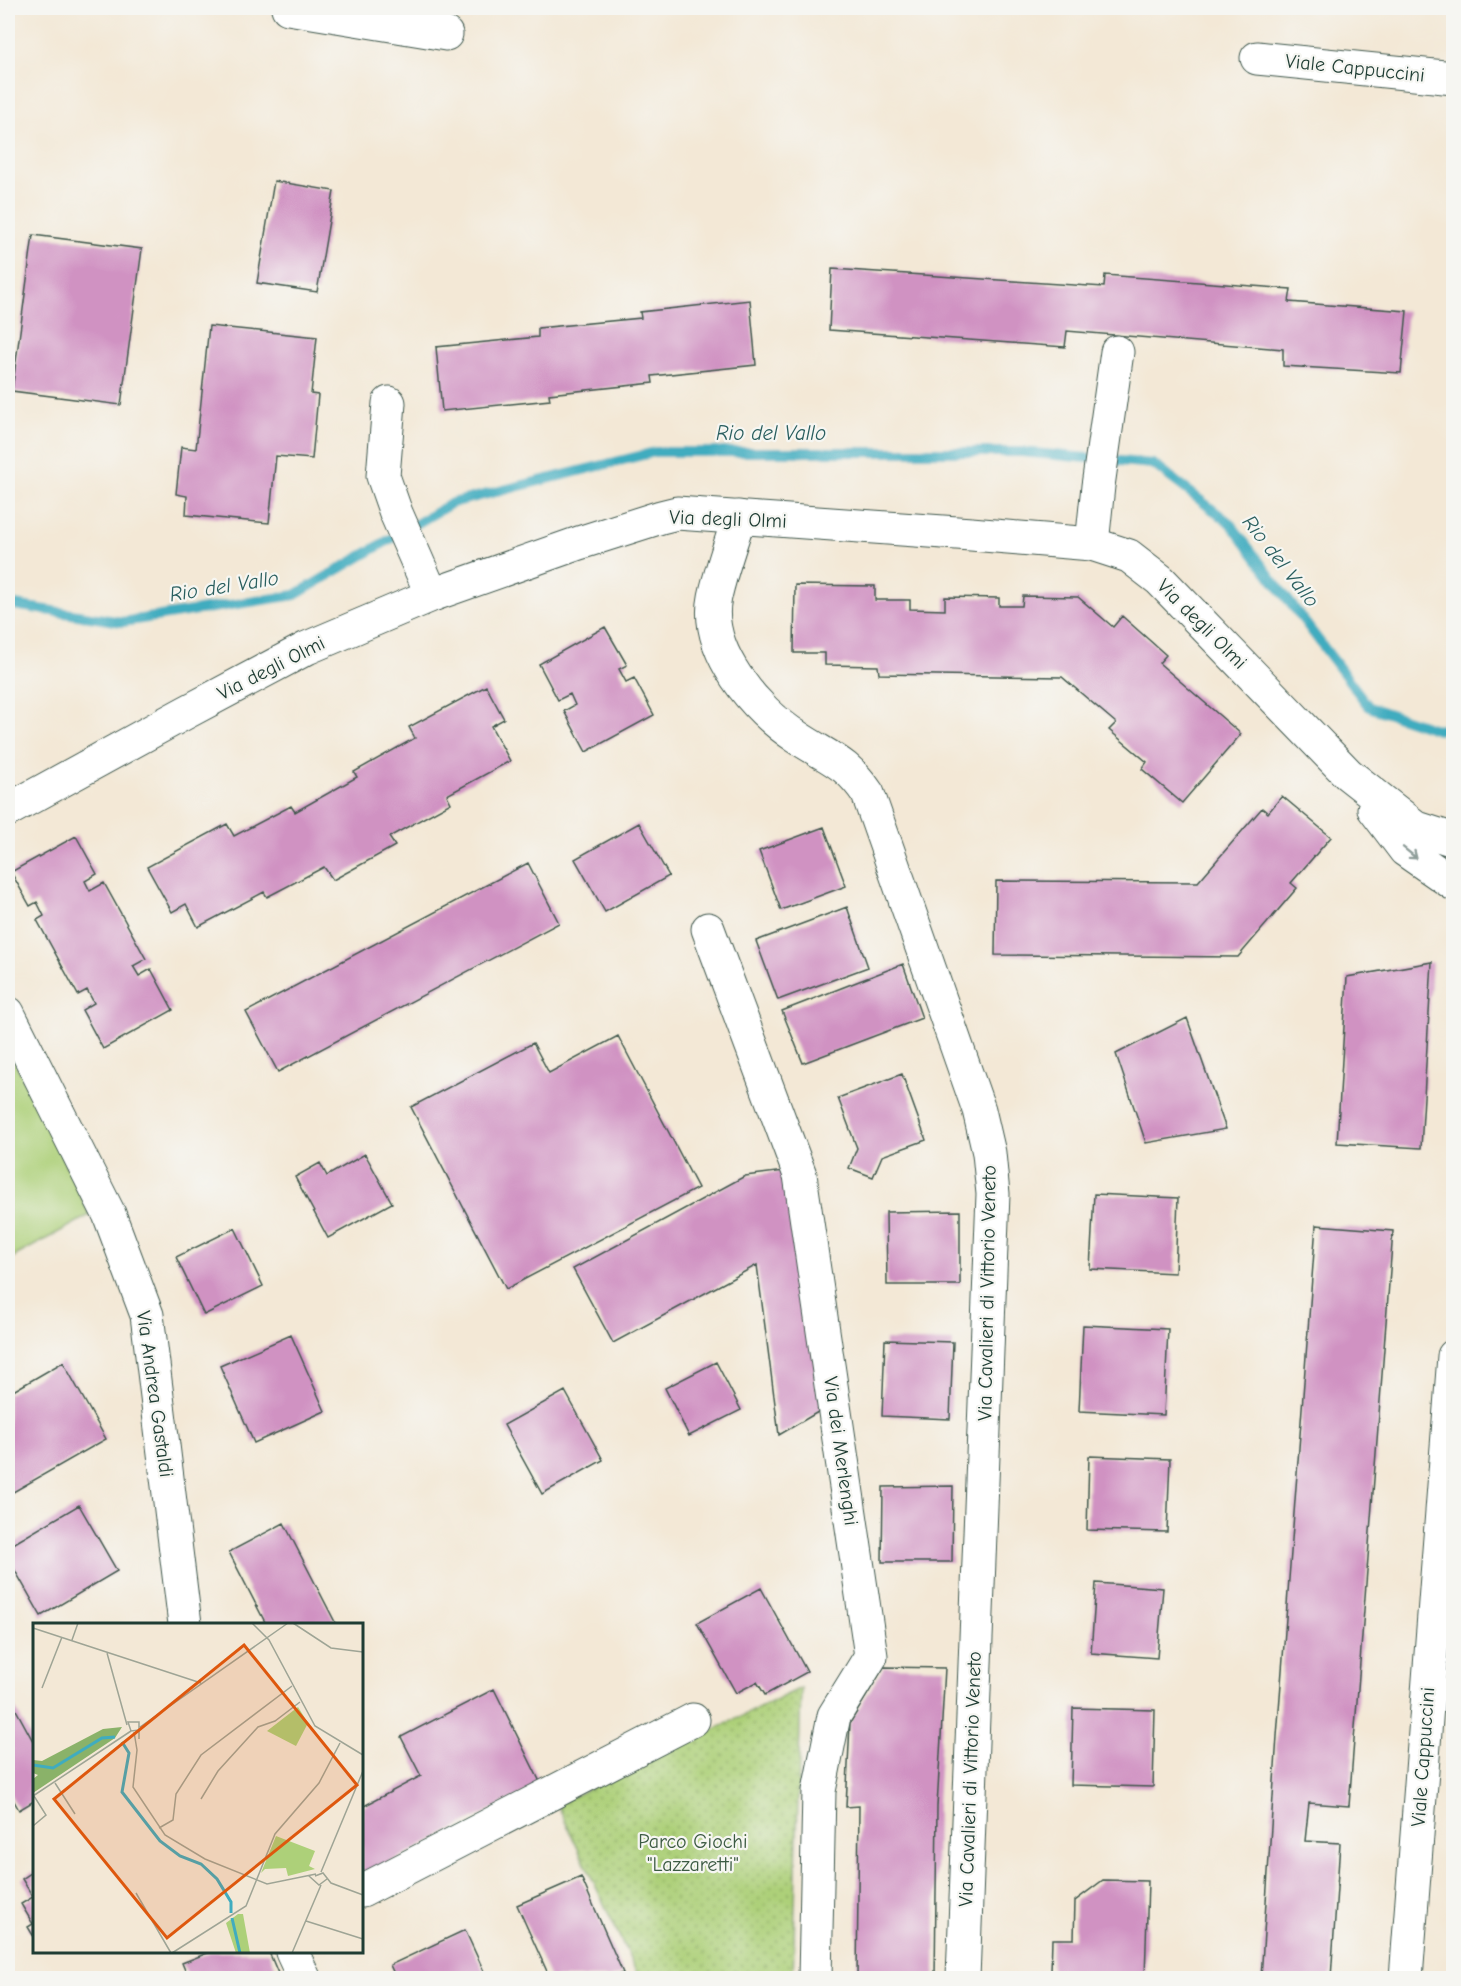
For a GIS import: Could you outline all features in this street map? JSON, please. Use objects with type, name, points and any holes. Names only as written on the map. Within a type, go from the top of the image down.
[{"type":"street","points":[[288,8],[446,34]]},
{"type":"street","name":"Viale Cappuccini","points":[[1257,57],[1454,78]]},
{"type":"street","points":[[1092,544],[1117,351]]},
{"type":"street","points":[[389,403],[383,476],[396,513],[432,595]]},
{"type":"street","name":"Via degli Olmi","points":[[8,810],[307,648],[432,595],[678,513],[1092,544],[1130,556],[1160,580],[1348,774],[1405,850],[1454,884]]},
{"type":"street","name":"Via Cavalieri di Vittorio Veneto","points":[[740,518],[715,598],[714,621],[720,646],[731,669],[753,699],[787,730],[843,764],[868,794],[979,1110],[989,1153],[993,1194],[963,1978]]},
{"type":"street","name":"Via degli Olmi","points":[[1348,774],[1417,828],[1454,840]]},
{"type":"street","name":"Via dei Merlenghi","points":[[708,929],[800,1175],[871,1656],[834,1716],[819,1791],[815,1978]]},
{"type":"street","name":"Via Andrea Gastaldi","points":[[8,1013],[109,1214],[147,1314],[185,1623]]},
{"type":"street","name":"Viale Cappuccini","points":[[1406,1978],[1447,1517],[1454,1356]]},
{"type":"street","points":[[363,1890],[693,1720]]},
{"type":"street","points":[[292,1953],[304,1978]]},
{"type":"green space","points":[[8,1050],[90,1215],[8,1260]]},
{"type":"green space","name":"Parco Giochi \"Lazzaretti\"","points":[[801,1688],[793,1978],[639,1978],[557,1804]]},
{"type":"building","points":[[274,181],[334,191],[317,292],[257,283]]},
{"type":"building","points":[[33,235],[142,249],[121,405],[12,391]]},
{"type":"building","points":[[832,269],[1104,287],[1105,275],[1291,289],[1289,302],[1407,311],[1401,373],[1283,366],[1283,349],[1067,331],[1065,347],[829,330]]},
{"type":"building","points":[[750,300],[756,365],[652,376],[653,383],[549,394],[550,400],[442,411],[436,347],[538,337],[538,328],[641,318],[640,312]]},
{"type":"building","points":[[209,326],[317,337],[311,394],[318,395],[312,459],[276,456],[269,523],[186,515],[187,496],[176,494],[181,447],[196,449]]},
{"type":"building","points":[[795,585],[875,586],[875,600],[910,600],[910,609],[945,610],[945,597],[999,598],[999,606],[1022,606],[1023,596],[1078,597],[1113,627],[1122,616],[1166,655],[1159,663],[1241,734],[1182,803],[1142,769],[1147,762],[1109,730],[1116,723],[1062,677],[879,674],[878,666],[825,665],[825,653],[794,653]]},
{"type":"building","points":[[605,627],[627,665],[619,669],[626,682],[634,678],[654,715],[586,752],[564,711],[575,705],[570,694],[558,700],[539,664]]},
{"type":"building","points":[[486,686],[504,719],[491,726],[510,761],[447,795],[451,803],[389,837],[395,846],[333,880],[324,867],[267,897],[264,892],[198,927],[186,904],[172,912],[147,867],[227,824],[234,836],[291,806],[295,812],[357,777],[354,772],[415,738],[409,727]]},
{"type":"building","points":[[1282,796],[1331,837],[1291,883],[1297,888],[1238,957],[995,955],[996,881],[1198,882],[1262,808],[1268,813]]},
{"type":"building","points":[[639,823],[669,876],[605,912],[575,859]]},
{"type":"building","points":[[824,827],[846,886],[781,910],[759,851]]},
{"type":"building","points":[[76,836],[97,874],[85,881],[90,891],[104,883],[146,959],[133,966],[139,976],[151,969],[173,1010],[103,1049],[82,1010],[94,1003],[87,990],[78,995],[37,920],[44,916],[37,902],[30,906],[11,872]]},
{"type":"building","points":[[528,863],[559,923],[278,1072],[246,1012]]},
{"type":"building","points":[[847,907],[868,967],[778,1000],[756,941]]},
{"type":"building","points":[[1432,962],[1421,1148],[1337,1143],[1347,977]]},
{"type":"building","points":[[903,964],[922,1018],[803,1063],[782,1011]]},
{"type":"building","points":[[1187,1018],[1226,1129],[1146,1143],[1116,1054]]},
{"type":"building","points":[[618,1036],[698,1188],[506,1289],[411,1107],[533,1043],[549,1073]]},
{"type":"building","points":[[902,1074],[926,1140],[882,1156],[873,1177],[849,1168],[857,1148],[838,1098]]},
{"type":"building","points":[[365,1154],[392,1203],[328,1238],[295,1177],[320,1163],[327,1176]]},
{"type":"building","points":[[792,1170],[823,1409],[779,1435],[757,1265],[613,1343],[573,1269],[745,1176]]},
{"type":"building","points":[[1094,1194],[1178,1198],[1175,1273],[1090,1269]]},
{"type":"building","points":[[960,1211],[960,1285],[887,1285],[886,1212]]},
{"type":"building","points":[[1316,1225],[1393,1231],[1349,1806],[1309,1803],[1305,1841],[1340,1843],[1331,1978],[1261,1978],[1277,1736]]},
{"type":"building","points":[[235,1228],[263,1286],[204,1315],[176,1257]]},
{"type":"building","points":[[1083,1325],[1168,1329],[1164,1415],[1079,1411]]},
{"type":"building","points":[[291,1335],[325,1411],[254,1443],[220,1366]]},
{"type":"building","points":[[885,1340],[953,1342],[950,1419],[882,1416]]},
{"type":"building","points":[[63,1362],[106,1439],[8,1495],[8,1394]]},
{"type":"building","points":[[716,1362],[741,1410],[689,1436],[665,1388]]},
{"type":"building","points":[[565,1391],[603,1460],[542,1494],[504,1425]]},
{"type":"building","points":[[1089,1456],[1170,1459],[1167,1532],[1087,1530]]},
{"type":"building","points":[[953,1486],[952,1562],[882,1562],[883,1487]]},
{"type":"building","points":[[79,1505],[117,1571],[41,1616],[8,1558],[8,1547]]},
{"type":"building","points":[[284,1523],[335,1623],[265,1623],[229,1552]]},
{"type":"building","points":[[1096,1583],[1163,1588],[1157,1658],[1091,1653]]},
{"type":"building","points":[[761,1588],[807,1672],[765,1695],[757,1682],[736,1693],[697,1623]]},
{"type":"building","points":[[884,1667],[945,1668],[937,1806],[935,1978],[857,1978],[859,1806],[846,1807],[850,1723]]},
{"type":"building","points":[[494,1689],[541,1784],[363,1876],[363,1806],[421,1776],[401,1737]]},
{"type":"building","points":[[8,1695],[33,1741],[33,1802],[19,1810],[10,1794],[8,1795]]},
{"type":"building","points":[[1073,1708],[1155,1710],[1153,1787],[1071,1785]]},
{"type":"building","points":[[33,1872],[33,1897],[22,1879]]},
{"type":"building","points":[[581,1877],[623,1973],[610,1978],[550,1978],[517,1905]]},
{"type":"building","points":[[1103,1880],[1148,1881],[1145,1978],[1036,1978],[1037,1972],[1051,1972],[1052,1939],[1074,1939],[1075,1901]]},
{"type":"building","points":[[33,1897],[33,1924],[21,1904]]},
{"type":"building","points":[[33,1924],[33,1935],[28,1927]]},
{"type":"building","points":[[465,1930],[487,1978],[396,1978],[390,1965]]},
{"type":"building","points":[[207,1953],[269,1953],[280,1978],[178,1978],[187,1975],[182,1963]]},
{"type":"waterway","name":"Rio del Vallo","points":[[8,604],[122,622],[295,595],[452,503],[655,452],[1022,452],[1153,464],[1230,523],[1369,707],[1438,730],[1454,726]]}]
